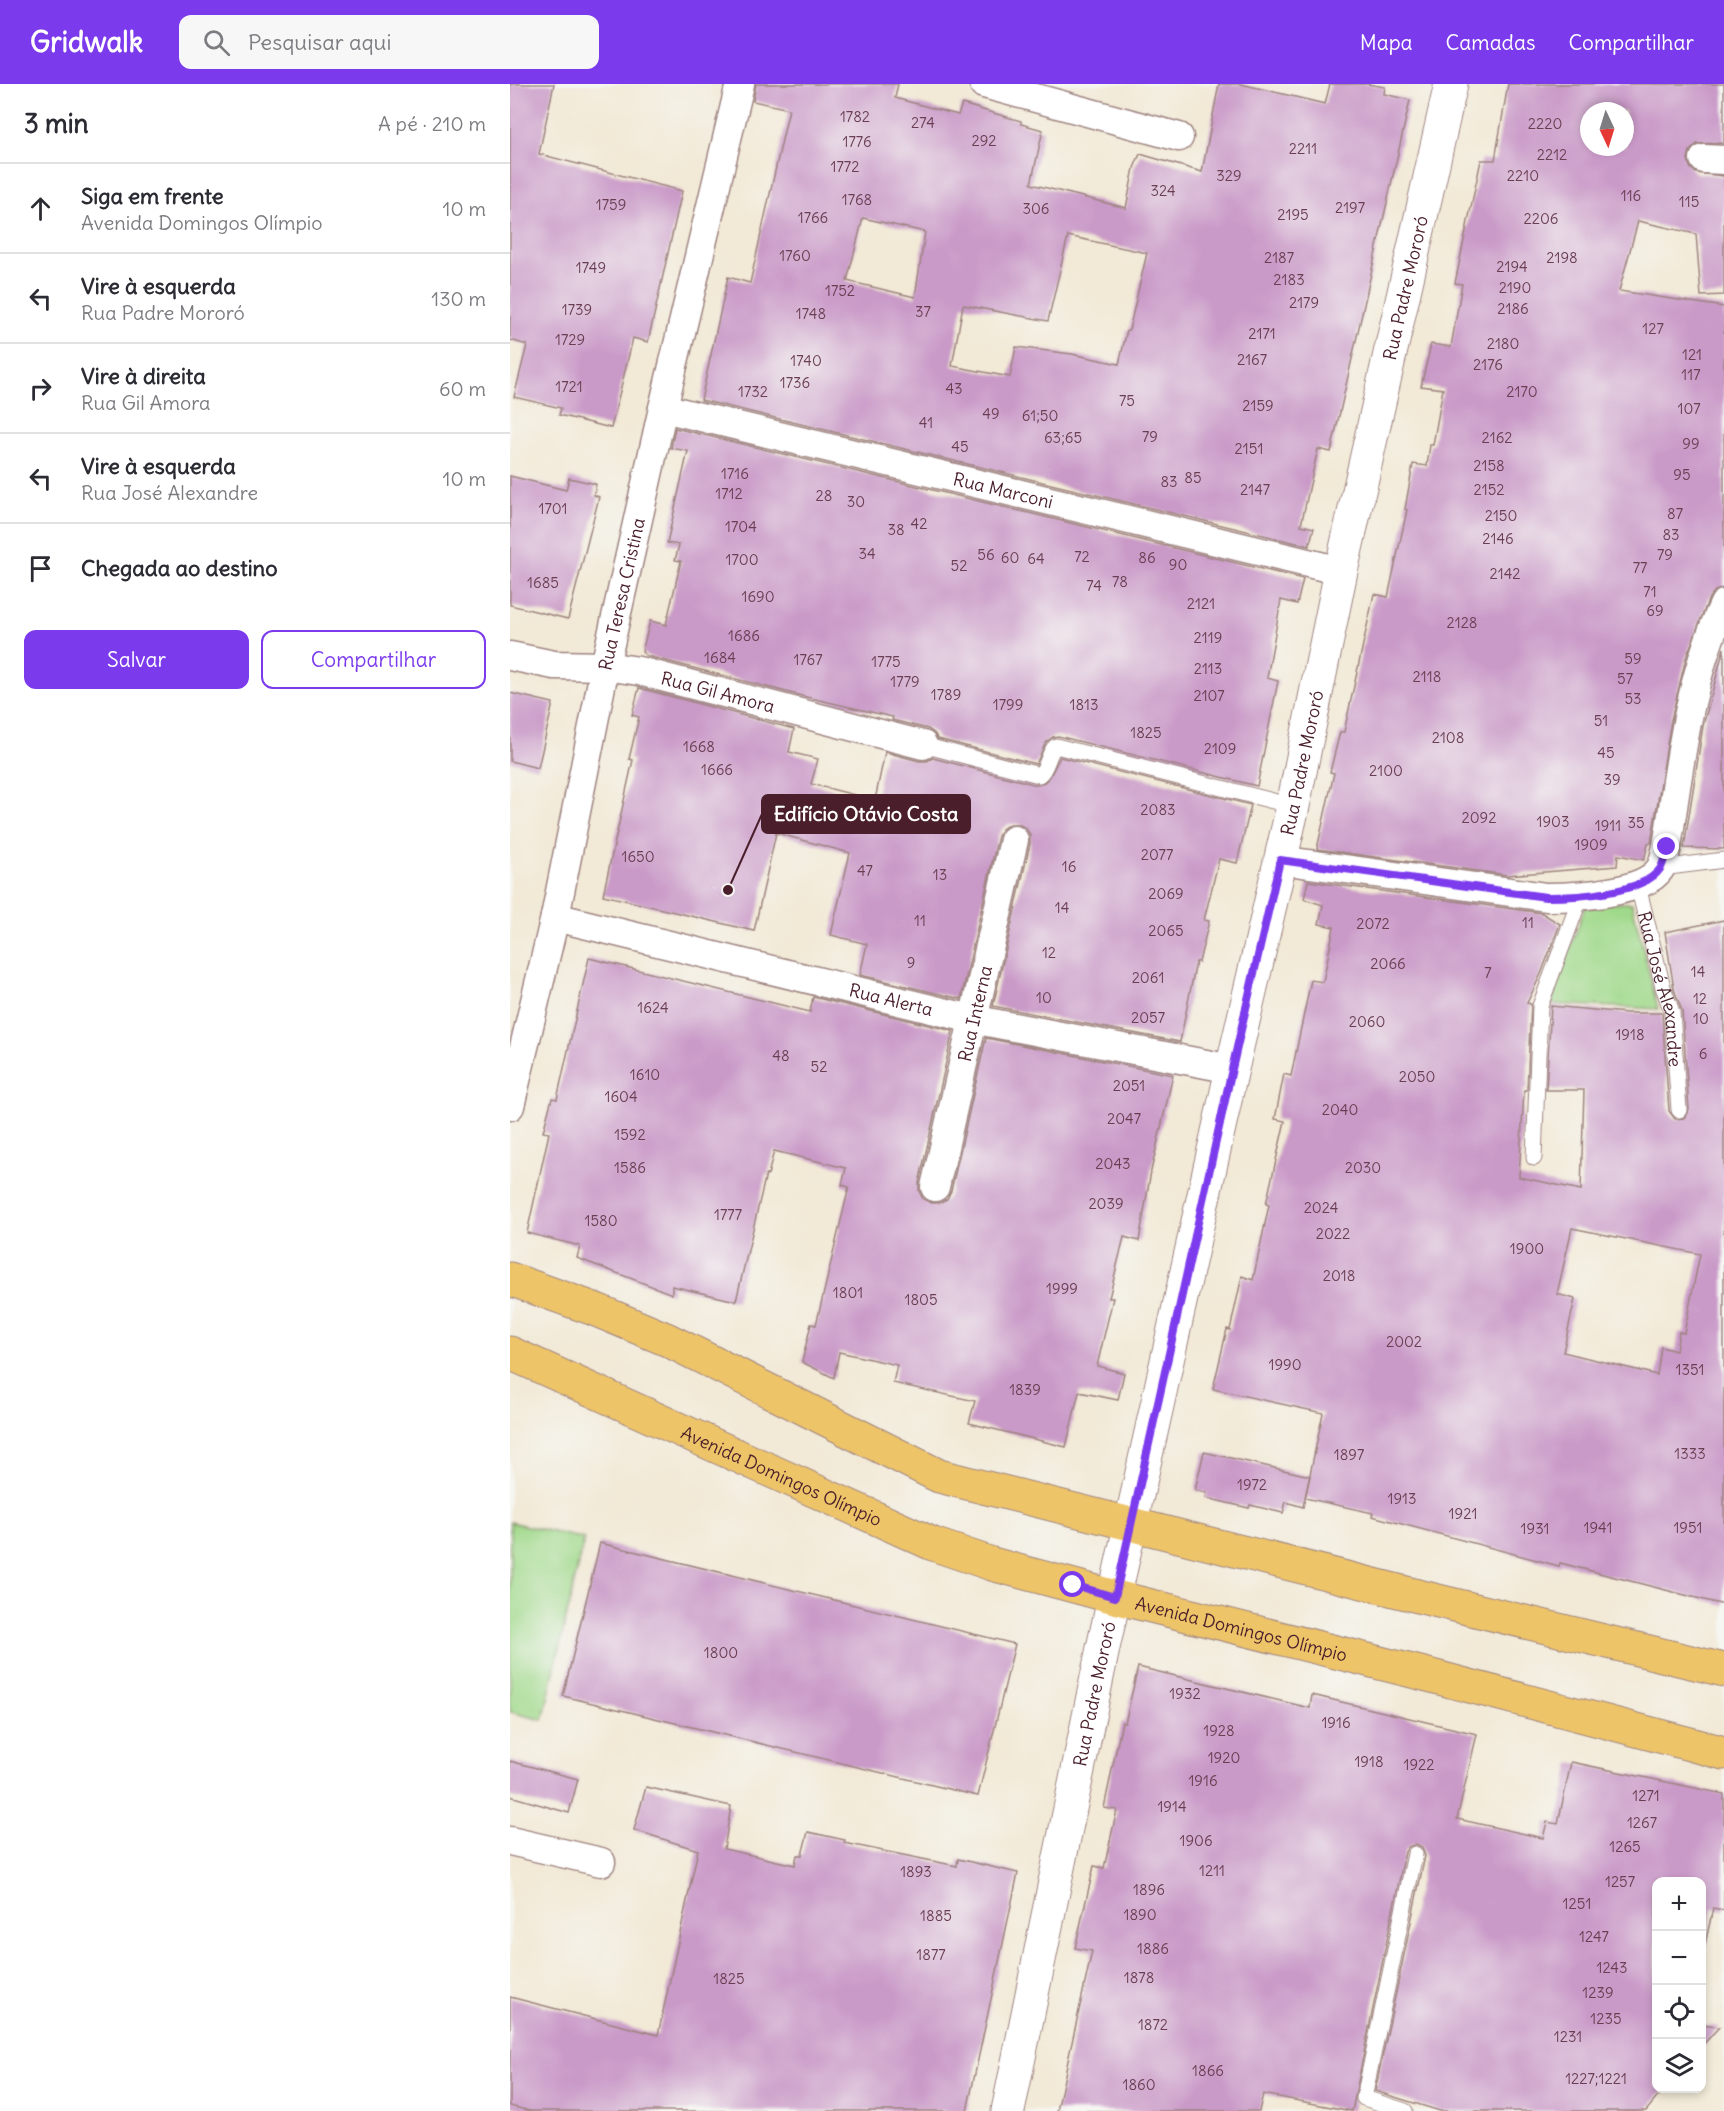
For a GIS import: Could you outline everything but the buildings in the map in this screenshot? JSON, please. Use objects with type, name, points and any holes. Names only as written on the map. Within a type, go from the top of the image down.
[{"type":"main road","points":[[510,1278],[594,1309],[668,1340],[939,1476],[1724,1670]]},
{"type":"main road","name":"Avenida Domingos Olímpio","points":[[510,1353],[933,1544],[992,1564],[1434,1676],[1724,1753]]},
{"type":"street","name":"Rua Teresa Cristina","points":[[510,1106],[555,917],[605,666],[663,408],[741,84]]},
{"type":"street","points":[[984,84],[1179,137]]},
{"type":"street","name":"Rua Padre Mororó","points":[[1008,2111],[1115,1597],[1293,806],[1341,571],[1451,84]]},
{"type":"street","name":"Rua Marconi","points":[[663,408],[1341,571]]},
{"type":"street","points":[[1661,868],[1667,847],[1690,703],[1713,630],[1724,604]]},
{"type":"street","name":"Rua Gil Amora","points":[[510,656],[554,666],[605,666],[639,671],[923,745]]},
{"type":"street","name":"Rua Interna","points":[[935,1187],[1014,840]]},
{"type":"street","points":[[1280,860],[1546,897],[1581,896],[1638,886]]},
{"type":"street","name":"Rua José Alexandre","points":[[1638,886],[1661,868]]},
{"type":"street","name":"Rua Alerta","points":[[555,917],[972,1019],[1232,1069]]},
{"type":"street","points":[[510,1840],[601,1862]]},
{"type":"lane","points":[[923,745],[1039,775],[1044,771],[1052,749],[1056,746],[1293,806]]},
{"type":"lane","points":[[1661,868],[1724,860]]},
{"type":"lane","name":"Rua José Alexandre","points":[[1638,886],[1672,1012],[1679,1110]]},
{"type":"lane","points":[[1534,1158],[1540,1006],[1581,896]]},
{"type":"lane","points":[[1405,2111],[1364,2098],[1415,1854]]},
{"type":"green space","points":[[1586,903],[1632,903],[1658,1009],[1551,1004]]},
{"type":"green space","points":[[510,1522],[584,1539],[543,1720],[510,1712]]},
{"type":"place","name":"Edifício Otávio Costa","points":[[728,890]]},
{"type":"route","points":[[1073,1585],[1115,1597],[1280,860],[1546,897],[1581,896],[1638,886],[1661,868],[1667,847]]}]
